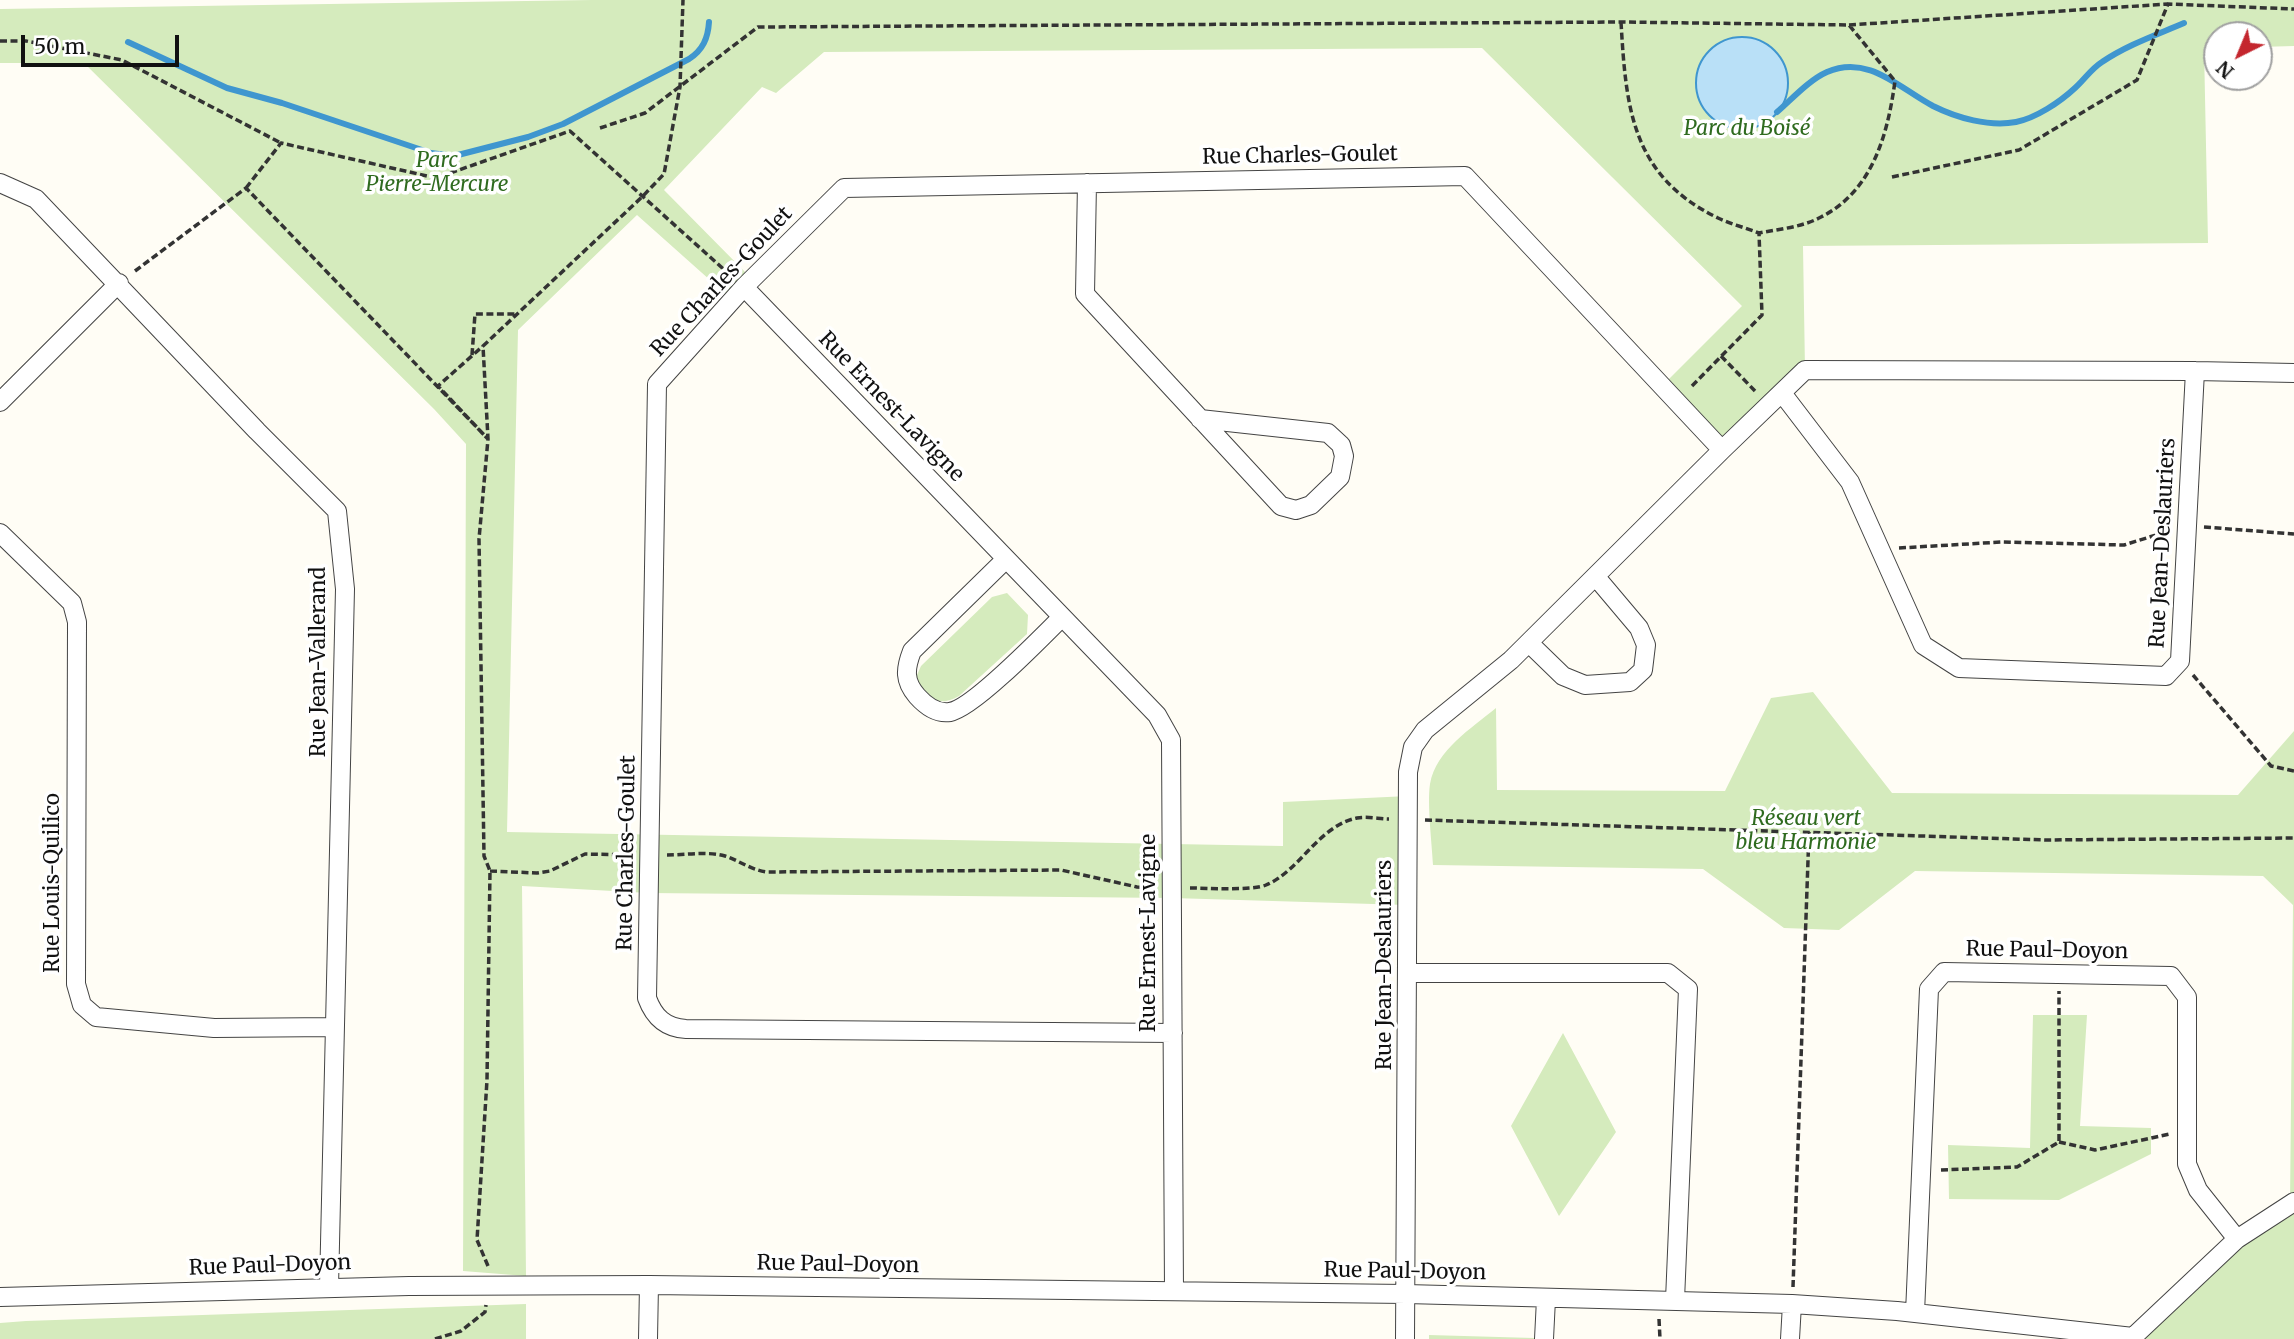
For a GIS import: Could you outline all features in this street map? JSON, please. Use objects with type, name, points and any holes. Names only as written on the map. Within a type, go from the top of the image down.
[{"type":"street","name":"Rue Charles-Goulet","points":[[1173,1033],[686,1029],[663,1023],[652,1012],[647,998],[657,384],[744,287],[844,188],[1465,176],[1721,450]]},
{"type":"street","name":"Rue Jean-Vallerand","points":[[0,183],[36,199],[337,511],[345,589],[330,1287]]},
{"type":"street","points":[[1087,183],[1085,295],[1200,419],[1281,506],[1296,510],[1311,505],[1340,477],[1344,456],[1341,444],[1328,433],[1200,419]]},
{"type":"street","points":[[0,402],[119,283]]},
{"type":"street","name":"Rue Ernest-Lavigne","points":[[744,287],[1157,715],[1171,740],[1174,1291]]},
{"type":"street","name":"Rue Jean-Deslauriers","points":[[1405,1339],[1408,772],[1413,747],[1425,730],[1529,643],[1721,450],[1805,370],[2294,373]]},
{"type":"street","name":"Rue Jean-Deslauriers","points":[[1775,399],[1850,482],[1923,645],[1959,668],[2166,676],[2180,660],[2195,371]]},
{"type":"street","name":"Rue Louis-Quilico","points":[[0,533],[72,603],[77,622],[74,927],[76,984],[82,1005],[96,1017],[214,1028],[335,1027]]},
{"type":"street","points":[[1006,559],[912,651],[907,663],[906,680],[917,696],[934,710],[949,712],[971,703],[1062,617]]},
{"type":"street","points":[[1529,643],[1563,676],[1585,685],[1630,682],[1643,670],[1646,645],[1639,628],[1596,577]]},
{"type":"street","name":"Rue Paul-Doyon","points":[[1915,1313],[1928,989],[1944,972],[2171,976],[2187,997],[2187,1164],[2198,1190],[2237,1239]]},
{"type":"street","points":[[1407,973],[1668,974],[1688,989],[1675,1300]]},
{"type":"street","name":"Rue Paul-Doyon","points":[[0,1297],[330,1287],[649,1285],[1406,1294],[1792,1304],[1915,1313],[2134,1338],[2237,1239],[2294,1202]]},
{"type":"street","points":[[648,1339],[649,1285]]},
{"type":"street","points":[[1544,1339],[1546,1299]]},
{"type":"street","points":[[1790,1339],[1792,1304]]},
{"type":"path","points":[[488,439],[438,386],[518,314],[664,174],[680,87],[683,0]]},
{"type":"path","points":[[600,128],[645,113],[758,27],[1621,22],[1849,25],[2168,4],[2294,9]]},
{"type":"path","points":[[1892,177],[2019,150],[2137,80],[2168,4]]},
{"type":"path","points":[[1621,22],[1629,107],[1637,138],[1656,171],[1686,198],[1718,218],[1759,233],[1794,227],[1821,218],[1854,193],[1873,166],[1891,110],[1895,81],[1849,25]]},
{"type":"path","points":[[0,41],[26,41],[122,60],[281,143],[436,178],[570,131],[744,287]]},
{"type":"path","points":[[119,283],[246,188],[281,143]]},
{"type":"path","points":[[246,188],[488,439]]},
{"type":"path","points":[[1676,401],[1762,315],[1759,233]]},
{"type":"path","points":[[472,355],[474,314],[518,314]]},
{"type":"path","points":[[435,1339],[461,1331],[485,1312],[490,1270],[477,1240],[487,1080],[490,871],[484,856],[479,539],[488,439],[483,346]]},
{"type":"path","points":[[1721,356],[1775,399]]},
{"type":"path","points":[[1879,549],[2002,542],[2124,545],[2187,526],[2294,534]]},
{"type":"path","points":[[2180,660],[2271,766],[2294,771]]},
{"type":"path","points":[[1792,1304],[1809,832]]},
{"type":"path","points":[[2059,974],[2059,1142]]},
{"type":"path","points":[[1921,1170],[2017,1167],[2059,1142],[2095,1150],[2187,1130]]},
{"type":"green space","points":[[592,0],[2294,0],[2294,46],[2273,47],[2273,21],[2203,21],[2208,243],[1803,246],[1805,370],[1722,450],[1662,386],[1742,306],[1482,48],[824,52],[776,93],[762,87],[664,190],[749,276],[729,297],[637,215],[518,330],[507,832],[1283,846],[1283,802],[1408,796],[1407,905],[1172,898],[649,893],[522,886],[526,1276],[463,1271],[466,444],[434,409],[84,63],[0,63],[0,9]]},
{"type":"green space","points":[[1007,593],[1028,615],[1027,634],[959,696],[952,700],[936,700],[917,683],[921,666],[992,597]]},
{"type":"green space","name":"Réseau vert bleu Harmonie","points":[[1813,692],[1892,793],[2238,795],[2294,731],[2294,1339],[2135,1339],[2290,1203],[2293,905],[2263,876],[1915,871],[1839,930],[1784,928],[1703,869],[1433,865],[1429,802],[1434,772],[1447,750],[1496,708],[1497,790],[1725,791],[1771,698]]},
{"type":"green space","points":[[2033,1015],[2087,1015],[2080,1126],[2151,1128],[2151,1154],[2059,1200],[1949,1199],[1948,1145],[2030,1148]]},
{"type":"green space","points":[[1563,1033],[1616,1132],[1559,1216],[1511,1126]]},
{"type":"green space","points":[[526,1304],[526,1339],[0,1339],[0,1323],[26,1321]]},
{"type":"green space","points":[[1429,1335],[1534,1338],[1534,1339],[1429,1339]]},
{"type":"water","points":[[1742,37],[1759,41],[1774,51],[1784,66],[1788,83],[1784,100],[1774,115],[1759,125],[1742,129],[1725,125],[1710,115],[1700,100],[1696,83],[1700,66],[1710,51],[1725,41]]},
{"type":"waterway","points":[[128,42],[227,88],[282,103],[431,153],[454,156],[528,137],[563,124],[689,59],[704,43],[709,22]]},
{"type":"waterway","points":[[1777,112],[1820,75],[1856,67],[1883,76],[1933,106],[1952,114],[1984,122],[2016,122],[2032,117],[2055,104],[2112,56],[2184,23]]},
{"type":"park label","name":"Parc du Boisé","points":[[1747,129]]},
{"type":"park label","name":"Parc Pierre-Mercure","points":[[437,173]]}]
